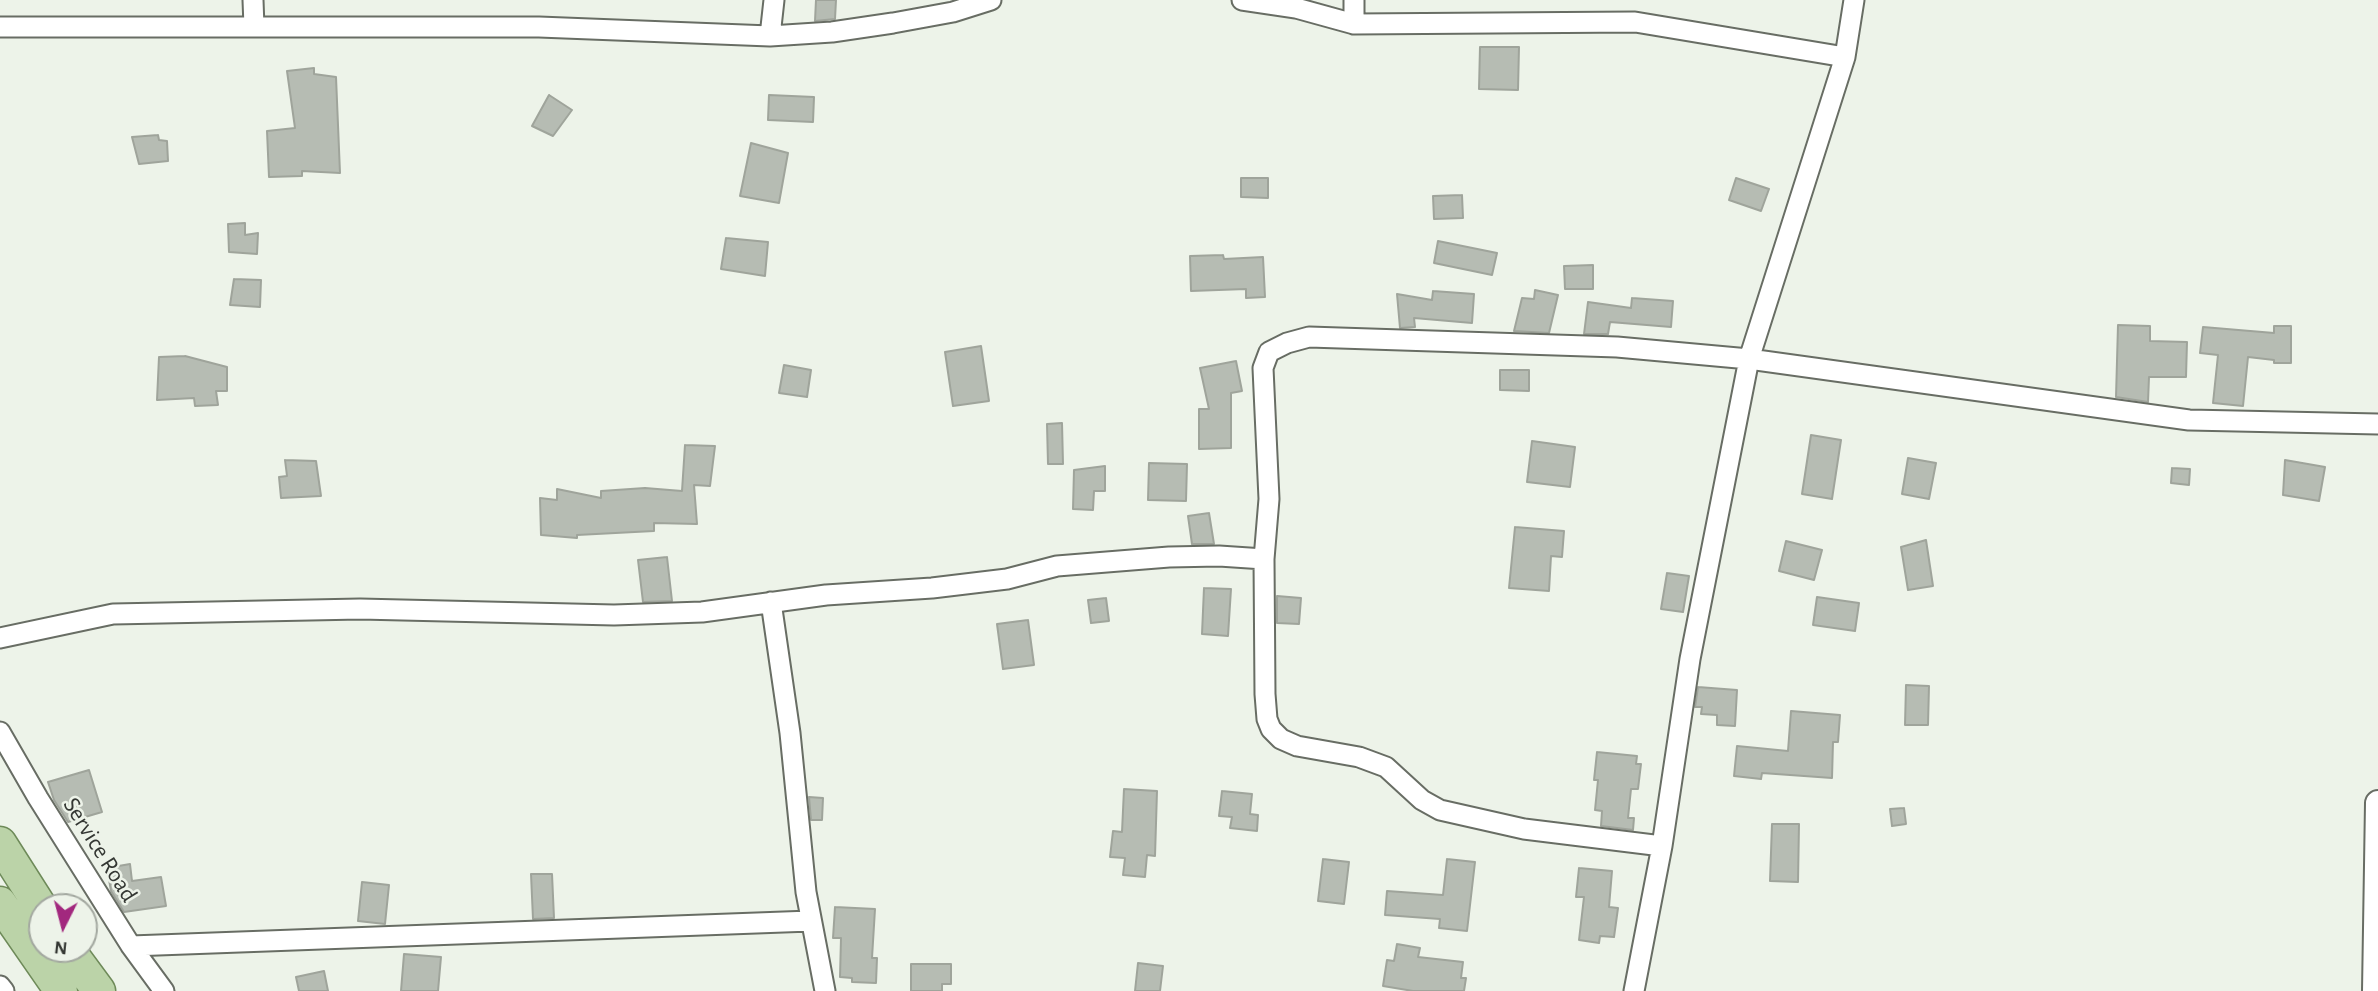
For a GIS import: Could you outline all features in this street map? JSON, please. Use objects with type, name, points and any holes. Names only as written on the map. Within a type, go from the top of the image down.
[{"type":"main road","points":[[0,843],[32,893]]},
{"type":"main road","points":[[0,903],[61,991]]},
{"type":"main road","points":[[78,963],[99,991]]},
{"type":"street","points":[[253,0],[254,27]]},
{"type":"street","points":[[770,36],[774,0]]},
{"type":"street","points":[[0,27],[539,27],[770,36],[832,32],[893,23],[953,12],[991,0]]},
{"type":"street","points":[[1242,0],[1296,8],[1354,24],[1635,22],[1845,57]]},
{"type":"street","points":[[1354,0],[1354,24]]},
{"type":"street","points":[[1634,991],[1662,846],[1690,659],[1749,359],[1845,57],[1854,0]]},
{"type":"street","points":[[1662,846],[1524,829],[1451,814],[1422,800],[1386,767],[1359,757],[1297,746],[1281,739],[1271,729],[1267,719],[1265,694],[1264,559],[1269,499],[1263,369],[1269,352],[1287,343],[1309,337],[1617,348],[1749,359],[2189,421],[2378,424]]},
{"type":"street","points":[[0,638],[113,614],[360,609],[614,615],[702,612],[771,602],[1007,579],[1057,566],[1169,557],[1264,559]]},
{"type":"street","points":[[771,602],[790,733],[811,921],[825,991]]},
{"type":"street","name":"Service Road","points":[[0,732],[37,798],[131,946],[164,991]]},
{"type":"street","points":[[2375,991],[2378,803]]},
{"type":"street","points":[[131,946],[811,921]]},
{"type":"street","points":[[0,986],[4,991]]},
{"type":"building","points":[[816,0],[836,0],[835,19],[815,21]]},
{"type":"building","points":[[1480,47],[1519,47],[1518,90],[1479,89]]},
{"type":"building","points":[[314,68],[314,74],[336,77],[340,173],[302,171],[302,176],[269,177],[267,131],[295,128],[287,71]]},
{"type":"building","points":[[549,95],[572,110],[553,136],[532,126]]},
{"type":"building","points":[[769,95],[814,97],[813,122],[768,120]]},
{"type":"building","points":[[158,135],[159,140],[167,141],[168,161],[139,164],[132,137]]},
{"type":"building","points":[[751,143],[788,153],[779,203],[740,196]]},
{"type":"building","points":[[1241,178],[1268,178],[1268,198],[1241,197]]},
{"type":"building","points":[[1736,178],[1769,189],[1761,211],[1729,200]]},
{"type":"building","points":[[1462,195],[1463,218],[1434,219],[1433,196]]},
{"type":"building","points":[[245,223],[245,235],[258,233],[257,254],[229,252],[228,224]]},
{"type":"building","points":[[726,238],[768,242],[765,276],[721,269]]},
{"type":"building","points":[[1438,241],[1497,253],[1492,275],[1434,263]]},
{"type":"building","points":[[1223,255],[1224,259],[1263,257],[1265,297],[1246,298],[1246,289],[1191,291],[1190,256]]},
{"type":"building","points":[[1593,265],[1593,289],[1565,289],[1564,266]]},
{"type":"building","points":[[234,279],[261,280],[260,307],[230,305]]},
{"type":"building","points":[[1535,290],[1558,295],[1549,333],[1514,331],[1522,298],[1534,299]]},
{"type":"building","points":[[1433,291],[1474,294],[1472,323],[1414,318],[1415,327],[1400,328],[1397,294],[1432,300]]},
{"type":"building","points":[[1632,298],[1673,301],[1671,327],[1610,322],[1608,334],[1584,334],[1588,302],[1631,308]]},
{"type":"building","points":[[2118,325],[2150,326],[2150,341],[2187,342],[2186,377],[2149,377],[2148,402],[2116,397]]},
{"type":"building","points":[[2274,326],[2291,326],[2291,363],[2274,363],[2274,360],[2248,357],[2243,406],[2213,403],[2218,355],[2200,353],[2203,327],[2274,333]]},
{"type":"building","points":[[981,346],[989,401],[953,406],[945,352]]},
{"type":"building","points":[[185,356],[227,367],[227,391],[216,391],[218,405],[195,406],[194,398],[157,400],[159,357]]},
{"type":"building","points":[[1236,361],[1242,391],[1231,393],[1231,448],[1199,449],[1199,409],[1209,409],[1200,368]]},
{"type":"building","points":[[784,365],[811,370],[807,397],[779,393]]},
{"type":"building","points":[[1500,370],[1529,370],[1529,391],[1500,390]]},
{"type":"building","points":[[1062,423],[1063,464],[1048,464],[1047,424]]},
{"type":"building","points":[[1811,435],[1841,440],[1832,499],[1802,494]]},
{"type":"building","points":[[1532,441],[1575,447],[1570,487],[1527,482]]},
{"type":"building","points":[[685,445],[715,446],[710,486],[694,485],[697,524],[654,523],[654,531],[577,535],[577,538],[541,535],[540,498],[557,500],[557,489],[601,498],[601,491],[645,488],[682,491]]},
{"type":"building","points":[[1908,458],[1936,463],[1929,499],[1902,494]]},
{"type":"building","points":[[285,460],[316,461],[321,496],[281,498],[279,477],[287,476]]},
{"type":"building","points":[[2285,460],[2325,467],[2319,501],[2283,495]]},
{"type":"building","points":[[1149,463],[1187,464],[1186,501],[1148,500]]},
{"type":"building","points":[[1105,466],[1105,491],[1094,491],[1093,510],[1073,509],[1074,470]]},
{"type":"building","points":[[2172,468],[2190,469],[2189,485],[2171,483]]},
{"type":"building","points":[[1209,513],[1214,544],[1192,544],[1188,516]]},
{"type":"building","points":[[1515,527],[1564,531],[1562,557],[1551,556],[1549,591],[1509,588]]},
{"type":"building","points":[[1926,540],[1933,586],[1908,590],[1901,547]]},
{"type":"building","points":[[1786,541],[1822,550],[1814,580],[1779,571]]},
{"type":"building","points":[[667,557],[672,601],[643,602],[638,560]]},
{"type":"building","points":[[1667,573],[1689,576],[1683,612],[1661,609]]},
{"type":"building","points":[[1204,588],[1231,589],[1228,636],[1202,634]]},
{"type":"building","points":[[1277,596],[1301,598],[1299,624],[1277,623]]},
{"type":"building","points":[[1817,597],[1859,603],[1855,631],[1813,625]]},
{"type":"building","points":[[1106,598],[1109,621],[1091,623],[1088,600]]},
{"type":"building","points":[[1028,620],[1034,665],[1003,669],[997,624]]},
{"type":"building","points":[[1906,685],[1929,686],[1928,725],[1905,725]]},
{"type":"building","points":[[1698,687],[1737,690],[1735,726],[1717,725],[1717,715],[1701,714],[1702,707],[1695,707]]},
{"type":"building","points":[[1791,711],[1840,715],[1838,742],[1833,742],[1832,778],[1762,773],[1761,779],[1734,776],[1737,746],[1788,751]]},
{"type":"building","points":[[1597,752],[1637,756],[1636,764],[1641,764],[1638,789],[1631,789],[1628,818],[1634,818],[1633,830],[1601,826],[1602,811],[1595,810]]},
{"type":"building","points":[[89,770],[102,812],[68,822],[54,800],[48,782]]},
{"type":"building","points":[[1124,789],[1157,791],[1155,856],[1147,855],[1145,877],[1123,875],[1125,858],[1110,857],[1113,831],[1122,832]]},
{"type":"building","points":[[1222,791],[1252,794],[1250,814],[1258,815],[1257,831],[1230,828],[1232,817],[1219,816]]},
{"type":"building","points":[[809,797],[823,798],[822,820],[811,820]]},
{"type":"building","points":[[1904,808],[1906,824],[1892,826],[1890,809]]},
{"type":"building","points":[[1772,824],[1799,824],[1798,882],[1770,881]]},
{"type":"building","points":[[1323,859],[1349,862],[1344,904],[1318,901]]},
{"type":"building","points":[[1447,859],[1475,862],[1467,931],[1439,928],[1440,919],[1385,915],[1387,891],[1443,895]]},
{"type":"building","points":[[130,864],[132,881],[161,877],[166,906],[124,912],[111,891],[107,868]]},
{"type":"building","points":[[1579,868],[1612,871],[1609,907],[1618,908],[1614,937],[1600,936],[1599,943],[1579,940],[1584,897],[1576,897]]},
{"type":"building","points":[[531,874],[552,874],[554,918],[533,919]]},
{"type":"building","points":[[362,882],[389,885],[385,924],[358,921]]},
{"type":"building","points":[[835,907],[875,909],[872,958],[877,958],[876,983],[852,982],[852,978],[840,977],[841,938],[833,938]]},
{"type":"building","points":[[1397,944],[1420,948],[1418,957],[1463,962],[1461,978],[1466,978],[1464,991],[1413,991],[1383,986],[1387,960],[1394,961]]},
{"type":"building","points":[[404,954],[441,957],[438,991],[401,991]]},
{"type":"building","points":[[1138,963],[1163,966],[1160,991],[1135,991]]},
{"type":"building","points":[[911,964],[951,964],[951,984],[942,984],[942,991],[911,991]]},
{"type":"building","points":[[324,971],[328,991],[299,991],[296,977]]}]
